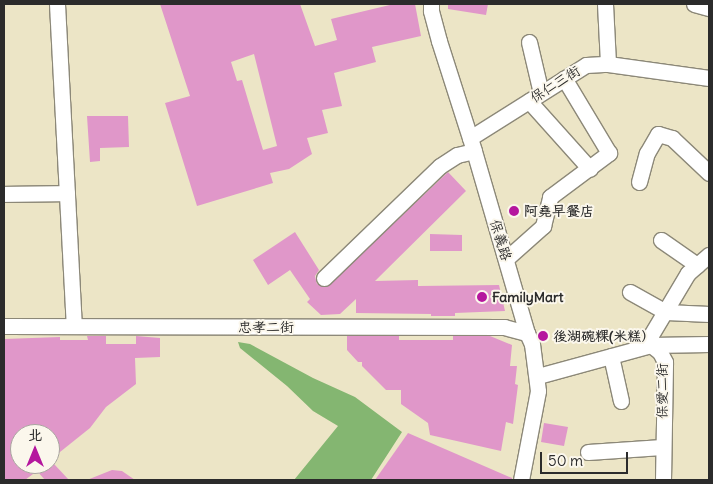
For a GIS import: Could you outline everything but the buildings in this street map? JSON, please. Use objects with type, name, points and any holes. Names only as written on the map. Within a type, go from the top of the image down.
[{"type":"street","points":[[57,4],[74,326]]},
{"type":"street","name":"保義路","points":[[431,4],[439,41],[472,144],[527,333],[532,344],[538,376],[537,405],[521,480]]},
{"type":"street","points":[[605,4],[608,64]]},
{"type":"street","points":[[694,4],[709,8]]},
{"type":"street","points":[[529,42],[535,97],[590,169]]},
{"type":"street","name":"保仁三街","points":[[324,278],[440,166],[535,97],[586,65],[608,64],[709,78]]},
{"type":"street","points":[[506,259],[543,226],[550,197],[590,169],[608,153],[564,78]]},
{"type":"street","points":[[639,182],[648,153],[658,134],[672,138],[709,173]]},
{"type":"street","points":[[4,194],[67,193]]},
{"type":"street","points":[[661,240],[697,265]]},
{"type":"street","points":[[666,312],[688,273],[709,255]]},
{"type":"street","points":[[630,292],[666,312],[709,314]]},
{"type":"street","name":"保愛二街","points":[[663,480],[662,447],[665,362],[660,352],[651,345],[651,335],[666,312]]},
{"type":"street","name":"忠孝二街","points":[[4,326],[504,327],[527,333]]},
{"type":"street","points":[[538,376],[651,345],[709,344]]},
{"type":"street","points":[[611,356],[620,401]]},
{"type":"street","points":[[588,452],[662,447]]},
{"type":"green space","points":[[238,342],[250,344],[313,378],[355,397],[402,432],[371,480],[294,480],[338,426],[313,411],[287,386],[240,348]]},
{"type":"place","name":"阿堯早餐店","points":[[514,211]]},
{"type":"place","name":"FamilyMart","points":[[482,297]]},
{"type":"place","name":"後湖碗粿(米糕）","points":[[543,336]]}]
